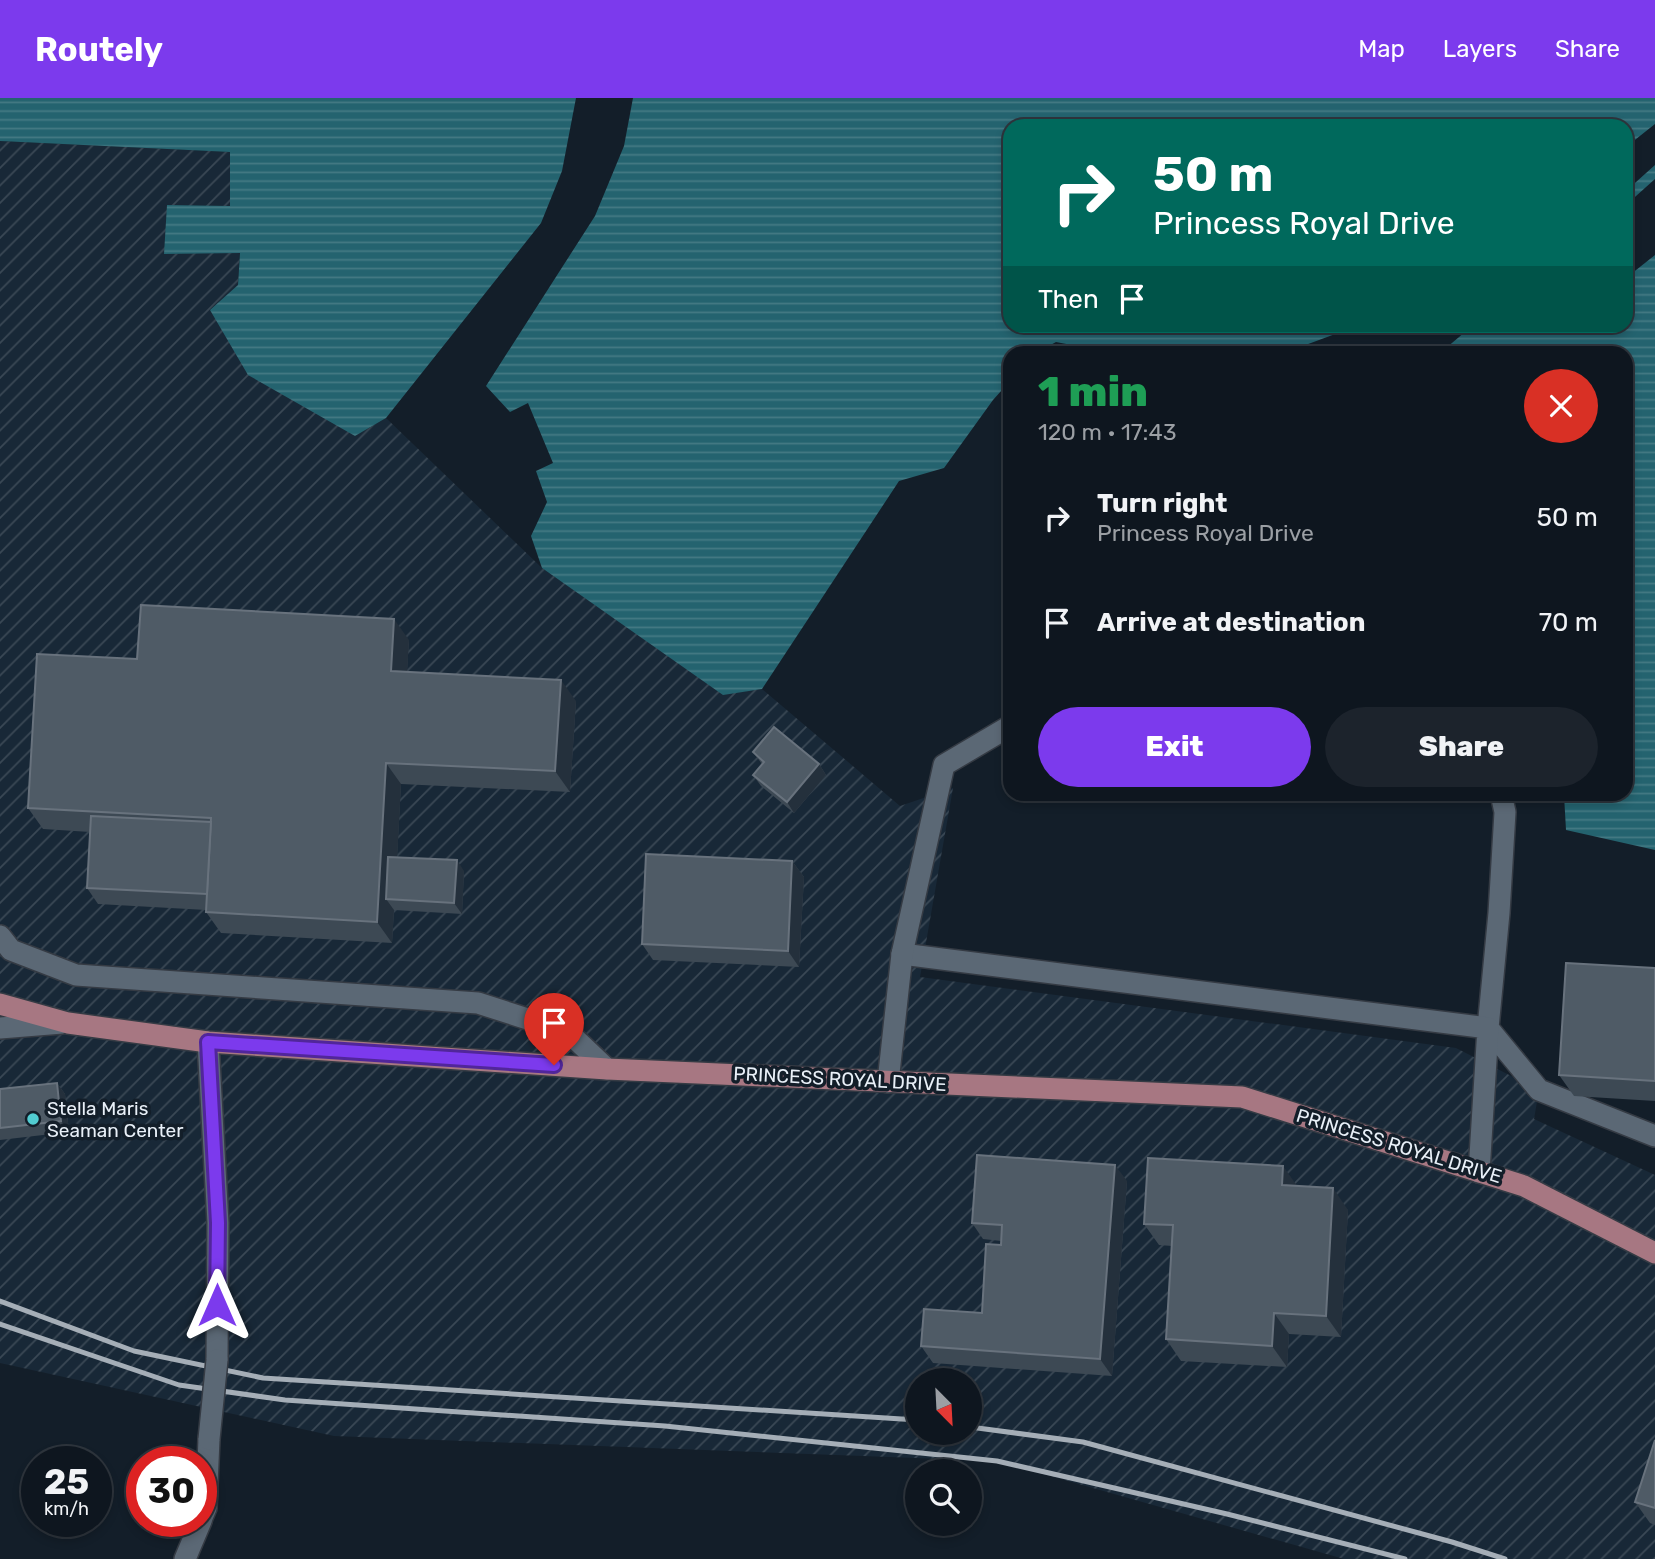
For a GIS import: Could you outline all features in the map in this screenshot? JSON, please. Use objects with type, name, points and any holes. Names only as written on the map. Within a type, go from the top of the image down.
[{"type":"main road","name":"PRINCESS ROYAL DRIVE","points":[[0,1004],[68,1023],[208,1042],[607,1069],[1242,1097],[1524,1186],[1655,1253]]},
{"type":"street","points":[[888,1082],[902,954],[944,765],[1003,730]]},
{"type":"street","points":[[1479,1172],[1488,1028],[1499,913],[1505,813],[1502,801]]},
{"type":"street","points":[[0,936],[11,950],[76,975],[478,1003],[568,1032],[607,1069]]},
{"type":"street","points":[[902,954],[1488,1028],[1539,1090],[1655,1136]]},
{"type":"street","points":[[0,1028],[68,1023]]},
{"type":"street","points":[[208,1042],[218,1223],[217,1360],[209,1446]]},
{"type":"street","points":[[185,1559],[194,1537]]},
{"type":"shaded area","points":[[0,141],[231,152],[230,206],[164,254],[240,252],[238,285],[355,436],[386,418],[542,568],[723,694],[762,689],[900,806],[953,788],[920,977],[1456,1048],[1539,1090],[1534,1119],[1655,1175],[1655,1559],[1344,1559],[982,1459],[334,1436],[0,1363]]},
{"type":"water","points":[[0,98],[576,98],[562,171],[541,223],[386,418],[355,436],[248,375],[210,310],[238,285],[240,253],[164,254],[167,205],[230,206],[230,152],[0,141]]},
{"type":"water","points":[[633,98],[1655,98],[1655,124],[1633,141],[1633,119],[1003,119],[1003,333],[1338,333],[1303,346],[1077,346],[1056,342],[1049,346],[1003,346],[1003,389],[944,468],[899,481],[762,689],[723,695],[542,568],[531,536],[547,502],[536,471],[553,463],[528,403],[510,412],[486,386],[595,216],[624,146]]},
{"type":"water","points":[[1655,165],[1655,850],[1566,830],[1564,801],[1633,801],[1633,346],[1448,346],[1464,333],[1633,333],[1633,185]]},
{"type":"pier","points":[[1655,179],[1655,255],[1633,272],[1633,199]]},
{"type":"building","points":[[141,605],[394,619],[391,671],[561,680],[555,771],[386,763],[377,922],[206,912],[211,818],[28,808],[37,654],[137,659]]},
{"type":"building","points":[[774,727],[819,764],[787,802],[753,775],[764,762],[753,752]]},
{"type":"building","points":[[91,816],[211,822],[207,894],[87,888]]},
{"type":"building","points":[[646,854],[792,861],[788,951],[642,944]]},
{"type":"building","points":[[388,857],[457,860],[454,903],[386,899]]},
{"type":"building","points":[[1566,963],[1655,968],[1655,1081],[1559,1075]]},
{"type":"building","points":[[57,1083],[61,1121],[0,1128],[0,1089]]},
{"type":"building","points":[[977,1155],[1115,1165],[1100,1359],[921,1346],[924,1309],[982,1313],[986,1244],[1001,1245],[1002,1225],[972,1223]]},
{"type":"building","points":[[1148,1158],[1283,1166],[1282,1185],[1333,1188],[1326,1316],[1274,1313],[1272,1346],[1166,1339],[1173,1225],[1144,1224]]},
{"type":"building","points":[[1655,1440],[1655,1508],[1635,1502]]},
{"type":"railway","points":[[0,1301],[134,1351],[263,1378],[905,1419]]},
{"type":"railway","points":[[0,1324],[179,1385],[285,1400],[665,1426],[997,1461],[1227,1514],[1405,1559]]},
{"type":"railway","points":[[982,1429],[1083,1442],[1452,1542],[1505,1559]]},
{"type":"place","name":"Stella Maris Seaman Center","points":[[33,1119]]},
{"type":"route","points":[[217,1305],[218,1223],[208,1042],[554,1065]]}]
